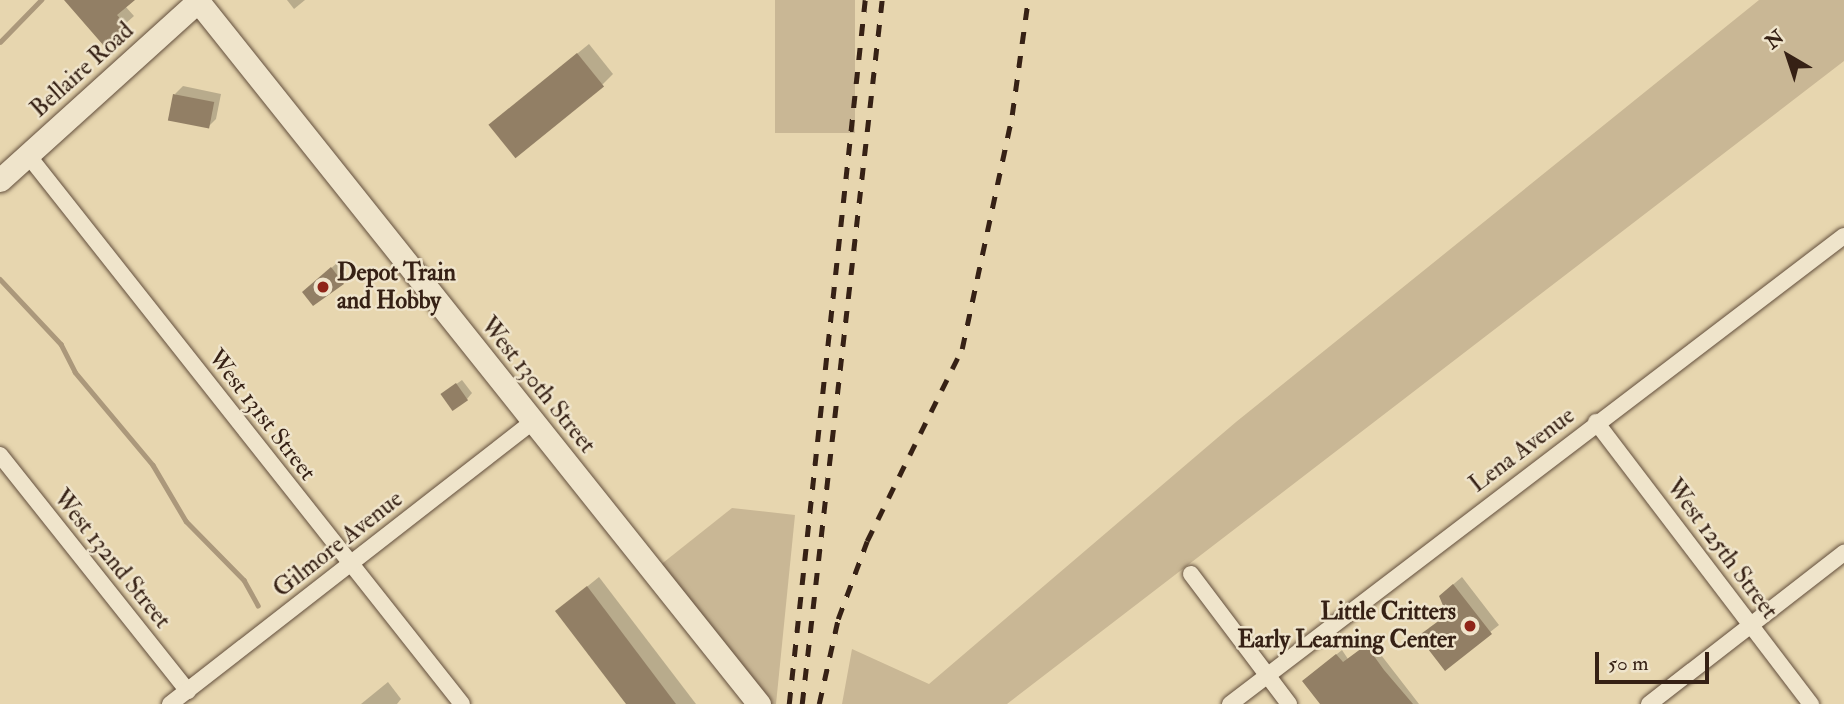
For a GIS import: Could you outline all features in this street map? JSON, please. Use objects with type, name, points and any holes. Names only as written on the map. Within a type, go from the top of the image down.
[{"type":"main road","name":"Bellaire Road","points":[[0,180],[198,1]]},
{"type":"main road","name":"West 130th Street","points":[[198,1],[759,704]]},
{"type":"street","name":"West 131st Street","points":[[27,154],[462,704]]},
{"type":"street","name":"Lena Avenue","points":[[1230,704],[1596,422],[1844,236]]},
{"type":"street","name":"Gilmore Avenue","points":[[170,704],[534,421]]},
{"type":"street","name":"West 125th Street","points":[[1596,422],[1811,704]]},
{"type":"street","name":"West 132nd Street","points":[[0,455],[188,691]]},
{"type":"street","points":[[1649,704],[1844,552]]},
{"type":"street","points":[[1191,574],[1289,704]]},
{"type":"shaded area","points":[[775,0],[855,0],[855,133],[775,133]]},
{"type":"shaded area","points":[[1759,0],[1844,0],[1844,61],[1007,704],[842,704],[852,649],[929,684],[1236,422]]},
{"type":"shaded area","points":[[732,508],[795,515],[776,704],[768,704],[659,566]]},
{"type":"building","points":[[64,0],[135,0],[117,15],[127,26],[104,46]]},
{"type":"building","points":[[577,53],[604,86],[515,158],[488,125]]},
{"type":"building","points":[[173,94],[214,102],[209,129],[168,121]]},
{"type":"building","name":"Depot Train and Hobby","points":[[331,267],[344,284],[313,306],[302,292]]},
{"type":"building","points":[[456,383],[468,400],[452,411],[440,394]]},
{"type":"building","name":"Little Critters Early Learning Center","points":[[1453,584],[1492,634],[1445,671],[1418,636],[1447,615],[1439,596]]},
{"type":"building","points":[[587,586],[676,704],[626,704],[555,611]]},
{"type":"building","points":[[1366,645],[1413,704],[1320,704],[1302,681],[1336,654],[1343,662]]},
{"type":"waterway","points":[[0,42],[41,0]]},
{"type":"waterway","points":[[0,279],[61,344],[75,372],[153,465],[186,521],[244,580],[258,605]]},
{"type":"railway","points":[[789,704],[865,0]]},
{"type":"railway","points":[[802,704],[882,0]]},
{"type":"railway","points":[[819,704],[838,619],[867,541],[962,349],[1012,115],[1028,0]]},
{"type":"place","name":"Depot Train and Hobby","points":[[323,287]]},
{"type":"place","name":"Little Critters Early Learning Center","points":[[1470,626]]}]
